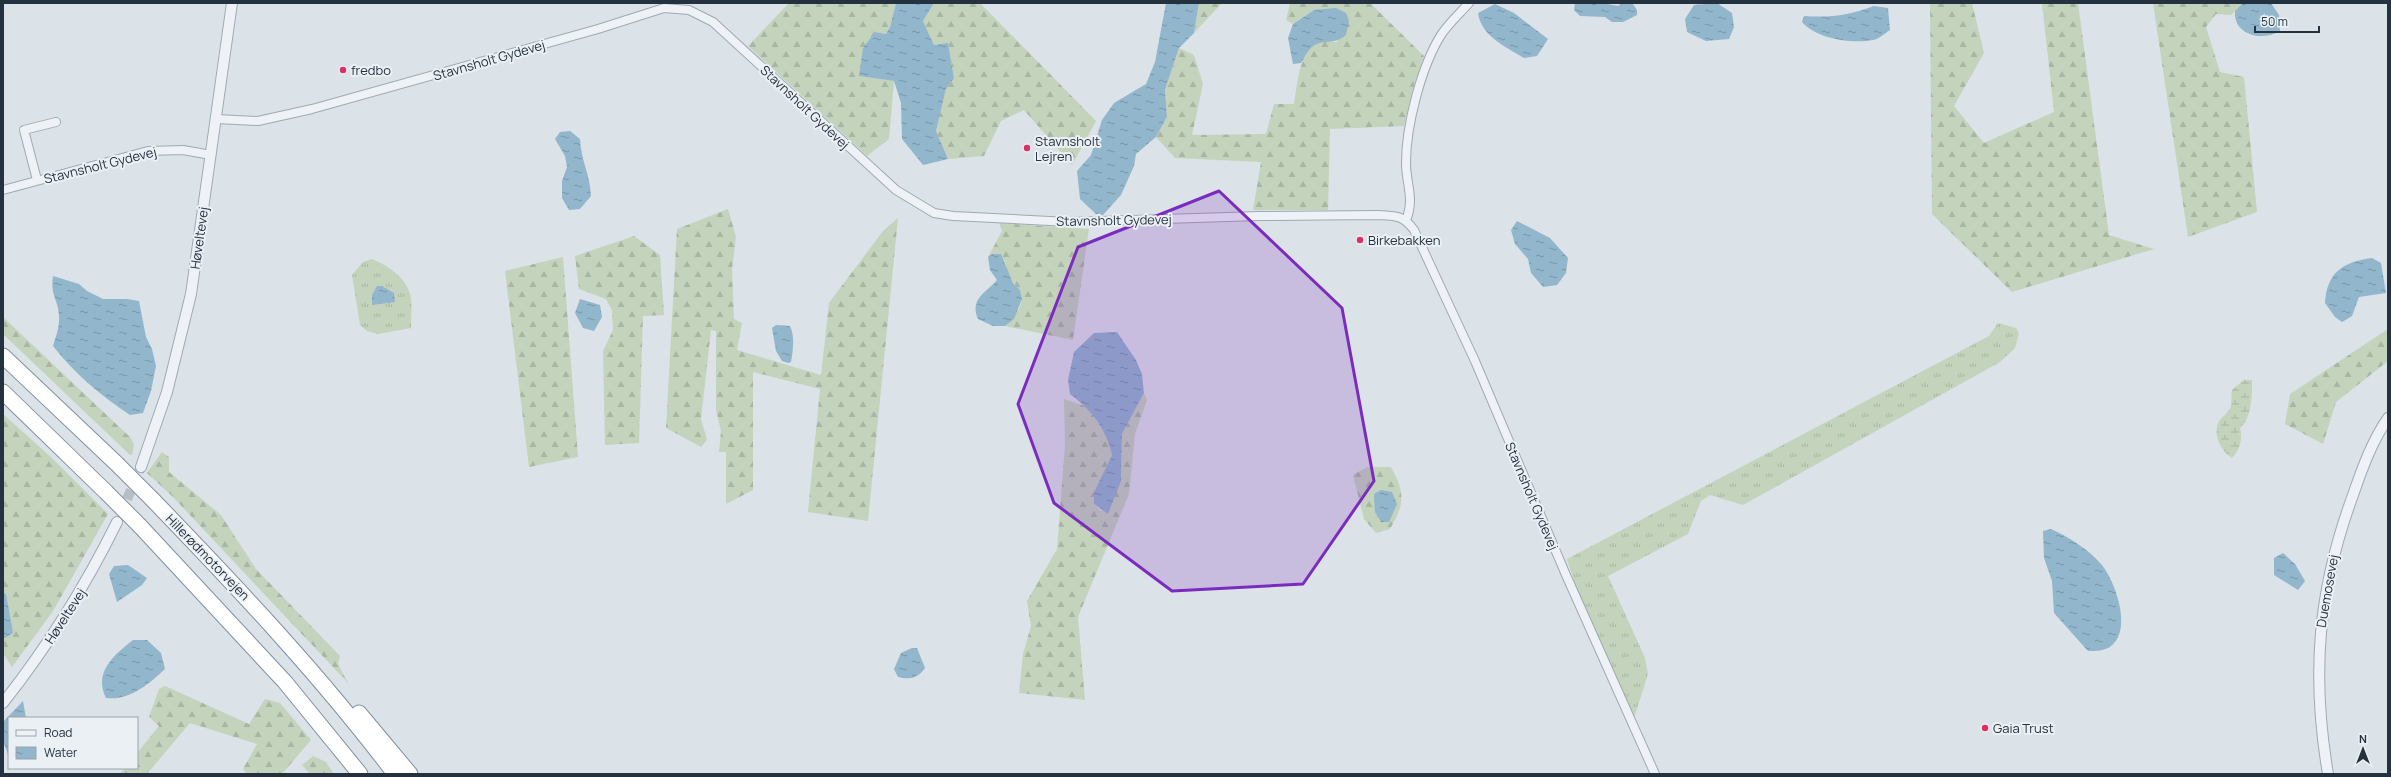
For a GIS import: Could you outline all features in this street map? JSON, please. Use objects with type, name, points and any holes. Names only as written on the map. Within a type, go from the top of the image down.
[{"type":"highway","name":"Hillerødmotorvejen","points":[[3,356],[117,464],[239,588],[306,663],[395,774]]},
{"type":"highway","points":[[3,392],[140,526],[284,682],[358,772]]},
{"type":"highway","points":[[306,663],[331,680],[410,774]]},
{"type":"street","name":"Høveltevej","points":[[141,467],[167,392],[179,350],[191,294],[232,3]]},
{"type":"street","points":[[1406,220],[1412,207],[1406,166],[1406,141],[1418,88],[1441,35],[1469,3]]},
{"type":"street","name":"Stavnsholt Gydevej","points":[[216,119],[258,120],[312,109],[598,29],[664,8],[689,10],[713,22],[896,190],[934,213],[953,216],[1069,222],[1330,215],[1394,216],[1406,220],[1414,230],[1475,361],[1566,575],[1655,774]]},
{"type":"street","name":"Stavnsholt Gydevej","points":[[37,180],[24,130],[56,122]]},
{"type":"street","name":"Stavnsholt Gydevej","points":[[3,190],[148,151],[183,150],[211,155]]},
{"type":"street","name":"Duemosevej","points":[[2328,774],[2318,695],[2319,644],[2323,599],[2338,533],[2362,468],[2388,418]]},
{"type":"street","name":"Høveltevej","points":[[3,703],[59,627],[91,574],[117,522]]},
{"type":"highlighted area","points":[[1219,191],[1342,308],[1374,481],[1303,584],[1172,591],[1054,503],[1018,404],[1078,247]]},
{"type":"green space","points":[[789,3],[896,3],[890,27],[886,34],[875,32],[860,76],[894,81],[889,139],[867,156],[748,46]]},
{"type":"green space","points":[[934,3],[980,3],[1096,121],[1072,165],[1024,110],[1001,121],[984,156],[948,159],[936,131],[946,89],[954,78],[948,44],[934,45],[923,21]]},
{"type":"green space","points":[[1199,3],[1222,3],[1194,33]]},
{"type":"green space","points":[[1290,3],[1370,3],[1424,56],[1414,85],[1404,126],[1330,129],[1328,210],[1253,210],[1261,162],[1175,158],[1156,137],[1167,117],[1165,90],[1179,48],[1194,55],[1203,84],[1192,135],[1266,134],[1274,104],[1294,104],[1300,69],[1307,52],[1312,46],[1319,42],[1338,42],[1314,10],[1293,24],[1286,20]]},
{"type":"green space","points":[[1930,3],[1972,3],[1984,53],[1954,106],[1984,143],[2054,112],[2042,3],[2078,3],[2109,235],[2154,249],[2012,292],[1932,214]]},
{"type":"green space","points":[[2153,3],[2243,3],[2231,15],[2216,14],[2206,27],[2220,72],[2244,77],[2257,212],[2188,237]]},
{"type":"green space","points":[[728,209],[736,237],[732,269],[734,319],[742,323],[737,350],[821,375],[829,303],[883,231],[898,218],[868,521],[808,512],[820,389],[753,372],[753,490],[726,504],[726,452],[719,452],[721,431],[716,410],[716,331],[711,330],[701,419],[707,440],[701,447],[666,428],[677,229]]},
{"type":"green space","points":[[999,223],[1089,229],[1073,340],[1005,326],[1015,315],[1020,306],[1021,299],[1020,292],[1008,271],[1005,261],[993,254],[988,257],[1002,231]]},
{"type":"green space","points":[[634,236],[660,255],[664,315],[643,316],[639,443],[605,445],[603,351],[613,330],[612,310],[606,299],[579,289],[575,256]]},
{"type":"green space","points":[[563,257],[578,457],[529,467],[505,271]]},
{"type":"green space","points":[[372,259],[394,271],[406,285],[411,299],[411,328],[378,334],[367,331],[360,325],[352,275],[363,262]]},
{"type":"green space","points":[[3,317],[131,438],[134,445],[132,455],[130,455],[3,334]]},
{"type":"green space","points":[[1998,323],[2016,328],[2019,334],[2015,348],[2000,362],[1743,505],[1710,495],[1701,501],[1688,534],[1608,576],[1645,658],[1648,674],[1634,718],[1579,596],[1567,559],[1989,336]]},
{"type":"green space","points":[[2388,329],[2388,361],[2336,402],[2323,444],[2285,424],[2290,394]]},
{"type":"green space","points":[[2244,380],[2252,380],[2250,406],[2247,418],[2240,428],[2241,436],[2239,448],[2232,458],[2225,452],[2219,443],[2217,428],[2219,421],[2229,411],[2231,406],[2232,390]]},
{"type":"green space","points":[[1144,393],[1147,400],[1135,434],[1129,494],[1078,617],[1085,700],[1019,693],[1023,654],[1031,626],[1027,601],[1057,549],[1065,445],[1064,399],[1088,407],[1108,438],[1112,455],[1094,492],[1094,504],[1101,511],[1121,481],[1122,434]]},
{"type":"green space","points":[[3,414],[52,458],[108,514],[53,611],[12,667],[3,653]]},
{"type":"green space","points":[[162,452],[169,457],[169,472],[221,515],[256,569],[340,656],[338,664],[348,683],[172,496],[147,473]]},
{"type":"green space","points":[[1367,467],[1391,467],[1401,491],[1401,505],[1390,529],[1376,533],[1364,519],[1353,475]]},
{"type":"green space","points":[[165,686],[249,724],[265,699],[280,703],[311,740],[282,774],[247,774],[243,769],[257,744],[190,723],[147,774],[120,774],[124,769],[138,769],[138,752],[159,726],[149,717],[159,689]]},
{"type":"green space","points":[[313,756],[326,762],[334,774],[310,774],[302,765]]},
{"type":"water","points":[[896,3],[934,3],[923,21],[934,45],[948,43],[954,78],[946,89],[936,131],[948,159],[923,165],[902,139],[901,103],[894,81],[859,76],[863,48],[875,32],[886,34],[890,27]]},
{"type":"water","points":[[1166,3],[1199,3],[1194,33],[1179,48],[1165,90],[1167,117],[1156,137],[1136,154],[1134,166],[1121,195],[1103,215],[1096,214],[1080,199],[1077,171],[1091,155],[1102,120],[1114,103],[1146,84],[1155,62]]},
{"type":"water","points":[[1575,3],[1602,3],[1618,6],[1623,3],[1632,3],[1637,10],[1637,15],[1623,22],[1612,22],[1605,17],[1580,16],[1574,10]]},
{"type":"water","points":[[1717,3],[1732,13],[1734,27],[1729,39],[1706,41],[1687,32],[1685,19],[1694,5]]},
{"type":"water","points":[[2243,3],[2271,3],[2279,15],[2280,31],[2265,36],[2257,36],[2244,31],[2239,26],[2235,11]]},
{"type":"water","points":[[1495,4],[1514,13],[1548,39],[1537,56],[1524,58],[1495,40],[1484,28],[1478,13]]},
{"type":"water","points":[[1874,6],[1888,8],[1890,30],[1873,40],[1845,41],[1835,39],[1816,33],[1802,22],[1804,16],[1823,17],[1840,15],[1857,12]]},
{"type":"water","points":[[1336,8],[1346,13],[1349,21],[1346,35],[1336,41],[1323,42],[1314,45],[1301,63],[1293,64],[1288,38],[1293,24],[1314,10]]},
{"type":"water","points":[[570,131],[580,139],[591,196],[580,209],[569,210],[562,198],[562,181],[567,167],[565,156],[555,139],[560,132]]},
{"type":"water","points":[[1517,221],[1550,238],[1568,258],[1566,273],[1557,285],[1543,287],[1531,273],[1528,259],[1515,244],[1511,230]]},
{"type":"water","points":[[992,254],[1001,254],[1013,283],[1020,290],[1022,299],[1014,319],[1005,326],[993,326],[978,319],[976,312],[977,301],[980,296],[997,280],[990,270],[988,257]]},
{"type":"water","points":[[2372,258],[2381,263],[2386,293],[2359,297],[2352,316],[2342,322],[2335,317],[2325,303],[2329,283],[2338,270],[2353,262]]},
{"type":"water","points":[[53,276],[79,284],[87,291],[103,299],[127,299],[139,301],[146,337],[152,349],[156,366],[151,391],[143,413],[130,415],[108,399],[88,384],[53,346],[58,331],[59,319],[53,292]]},
{"type":"water","points":[[377,286],[382,286],[394,293],[395,302],[372,305],[372,295]]},
{"type":"water","points":[[580,299],[600,305],[602,317],[594,331],[583,328],[575,313]]},
{"type":"water","points":[[776,325],[790,326],[792,330],[793,348],[791,362],[788,363],[782,361],[776,351],[772,328]]},
{"type":"water","points":[[1117,332],[1136,360],[1142,374],[1144,393],[1122,434],[1121,481],[1108,514],[1094,504],[1094,492],[1112,455],[1102,428],[1091,413],[1070,394],[1068,380],[1074,352],[1094,333]]},
{"type":"water","points":[[1381,490],[1392,492],[1397,504],[1389,522],[1381,522],[1375,512],[1374,494]]},
{"type":"water","points":[[2051,529],[2065,536],[2090,553],[2101,564],[2112,581],[2120,605],[2121,629],[2117,639],[2106,649],[2088,651],[2054,613],[2052,581],[2044,558],[2043,531]]},
{"type":"water","points":[[2283,553],[2295,564],[2305,581],[2298,590],[2274,575],[2274,558]]},
{"type":"water","points":[[128,565],[147,578],[142,585],[117,602],[109,574],[114,566]]},
{"type":"water","points":[[3,593],[6,594],[13,633],[5,638],[3,636]]},
{"type":"water","points":[[133,640],[147,640],[161,653],[165,669],[145,686],[131,694],[123,697],[106,698],[102,680],[104,672],[113,658]]},
{"type":"water","points":[[912,648],[917,648],[925,668],[917,676],[910,678],[898,677],[894,669],[901,653]]},
{"type":"water","points":[[23,701],[26,717],[8,717],[8,754],[3,741],[3,722]]},
{"type":"tunnel","points":[[121,513],[141,467]]},
{"type":"place","name":"fredbo","points":[[343,70]]},
{"type":"place","name":"Stavnsholt Lejren","points":[[1027,148]]},
{"type":"place","name":"Birkebakken","points":[[1360,240]]},
{"type":"place","name":"Gaia Trust","points":[[1985,728]]}]
